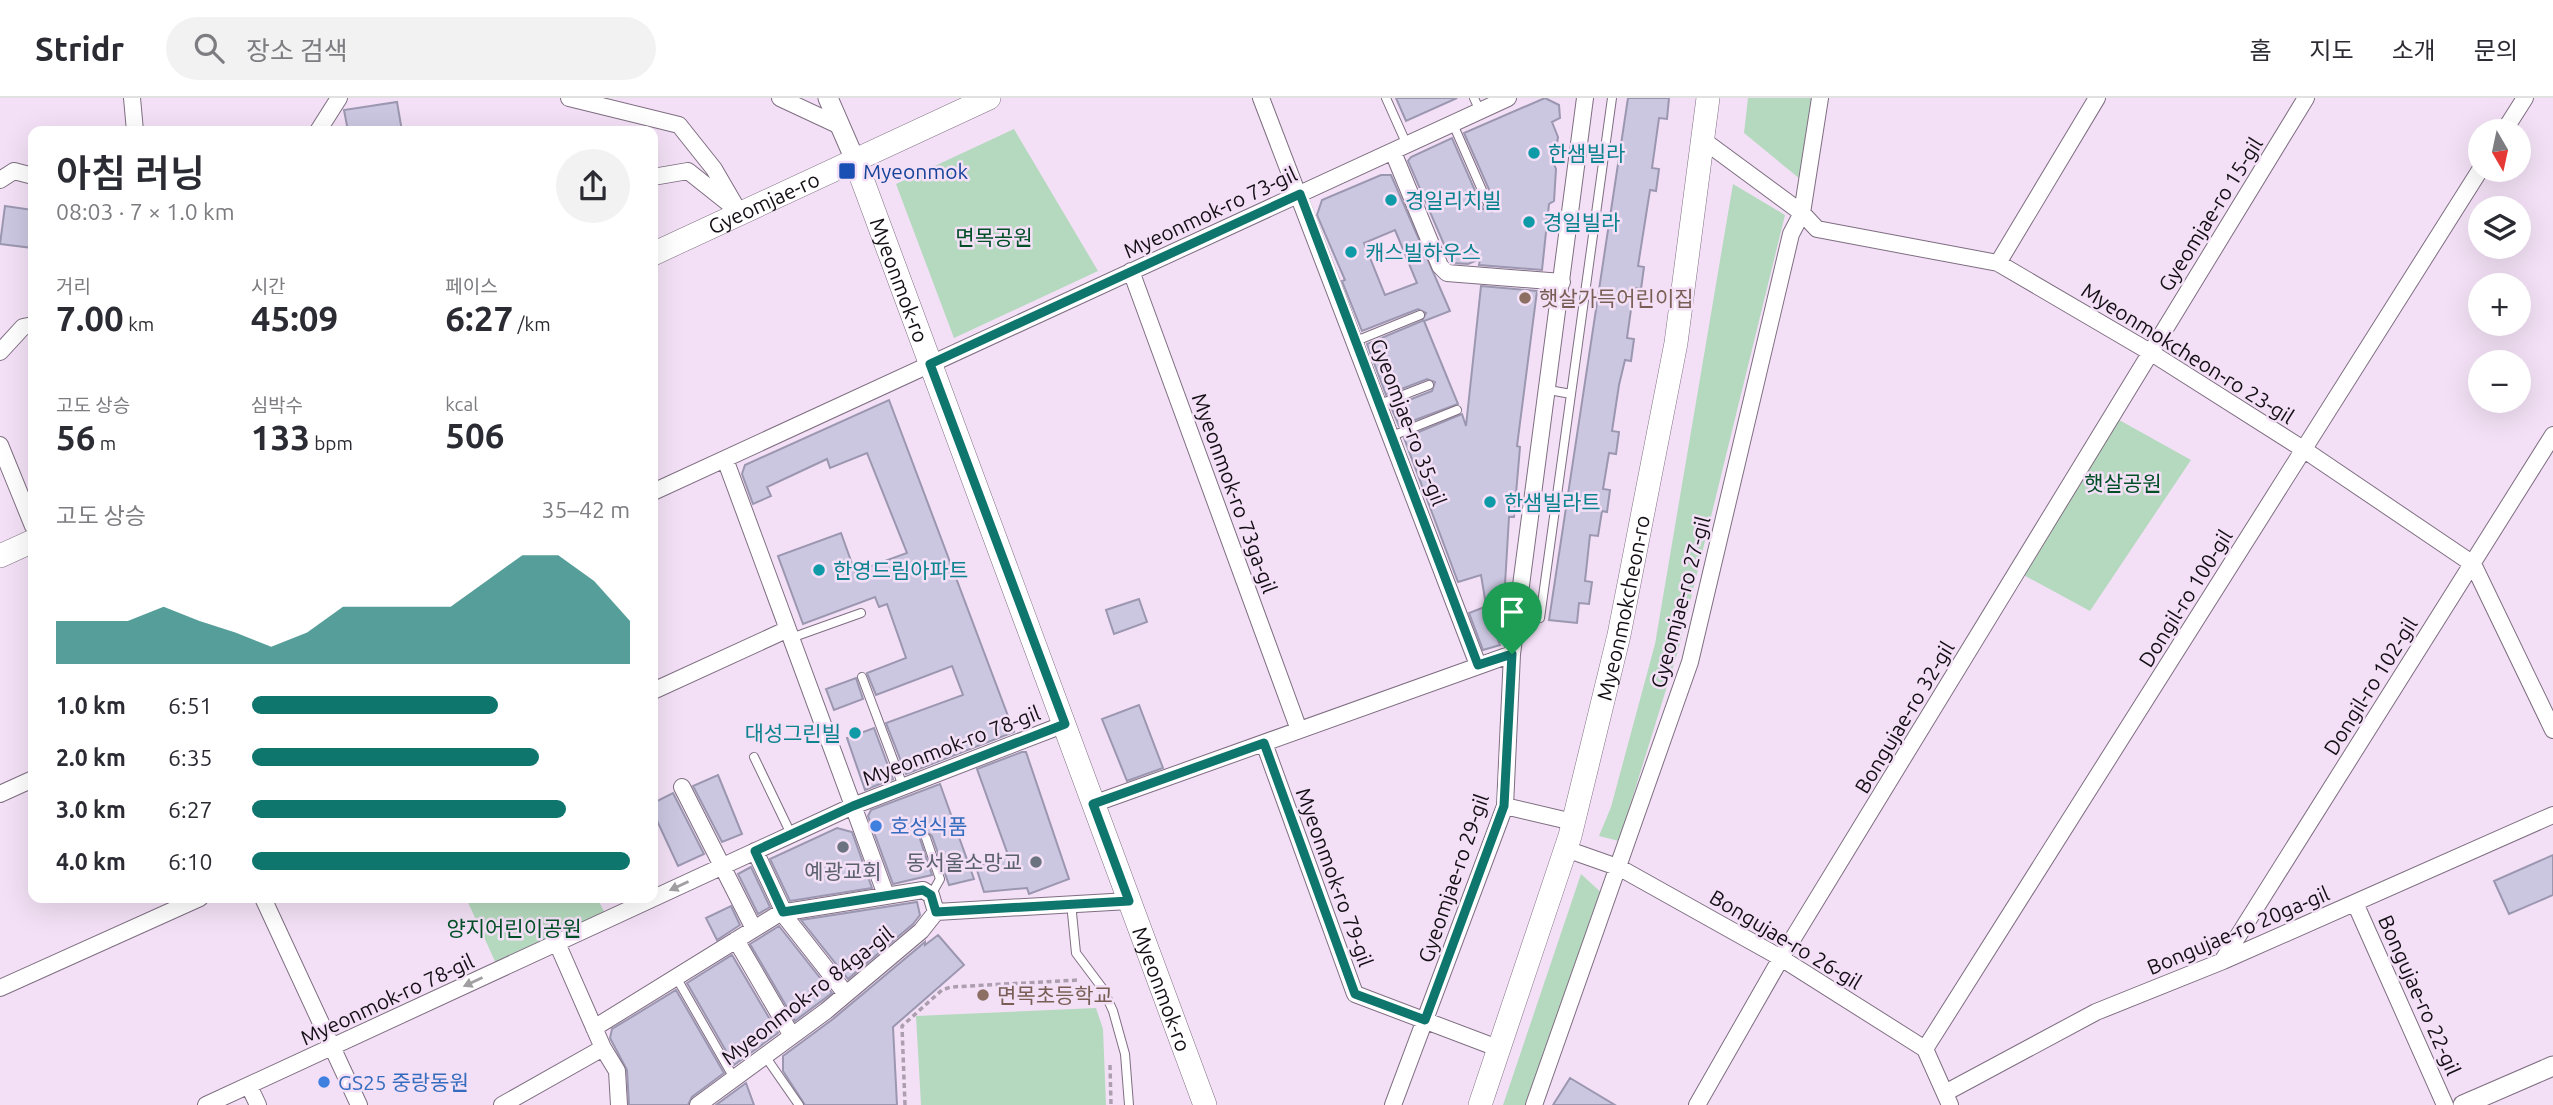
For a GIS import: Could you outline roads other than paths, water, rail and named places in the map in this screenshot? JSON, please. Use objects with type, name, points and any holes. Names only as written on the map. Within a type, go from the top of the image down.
[{"type":"main road","name":"Gyeomjae-ro","points":[[658,252],[989,98]]},
{"type":"main road","name":"Myeonmokcheon-ro","points":[[1480,1105],[1566,849],[1619,635],[1676,343],[1708,98]]},
{"type":"main road","name":"Myeonmok-ro","points":[[855,160],[1205,1105]]},
{"type":"main road","points":[[0,556],[28,543]]},
{"type":"street","points":[[132,98],[135,126]]},
{"type":"street","points":[[321,126],[327,98]]},
{"type":"street","points":[[323,126],[339,98]]},
{"type":"street","points":[[569,98],[679,124],[714,169],[739,212]]},
{"type":"street","points":[[780,98],[840,126]]},
{"type":"street","name":"Myeonmok-ro","points":[[828,98],[855,160]]},
{"type":"street","name":"Gyeomjae-ro 35-gil","points":[[1261,98],[1300,194],[1478,665]]},
{"type":"street","name":"Myeonmok-ro 73-gil","points":[[658,490],[1453,124],[1477,105],[1508,98]]},
{"type":"street","name":"Gyeomjae-ro 29-gil","points":[[1393,1105],[1504,806],[1512,654],[1549,390],[1585,98]]},
{"type":"street","name":"Gyeomjae-ro 27-gil","points":[[1535,1105],[1690,662],[1791,234],[1802,213],[1820,98]]},
{"type":"street","points":[[1998,263],[2097,98]]},
{"type":"street","name":"Gyeomjae-ro 15-gil","points":[[2150,352],[2306,98]]},
{"type":"street","points":[[2512,119],[2525,98]]},
{"type":"street","name":"Myeonmokcheon-ro 23-gil","points":[[1703,140],[1802,213],[1817,229],[1998,263],[2150,352],[2304,449],[2472,564],[2553,730]]},
{"type":"street","points":[[1400,148],[1440,266],[1447,273],[1562,282]]},
{"type":"street","points":[[0,180],[15,171],[28,175]]},
{"type":"street","points":[[658,176],[688,171],[739,212]]},
{"type":"street","name":"Dongil-ro 100-gil","points":[[1926,1049],[2472,182]]},
{"type":"street","name":"Myeonmok-ro 73ga-gil","points":[[1130,271],[1300,730]]},
{"type":"street","points":[[0,352],[23,327],[28,326]]},
{"type":"street","name":"Bongujae-ro 32-gil","points":[[1696,1105],[1781,958],[2150,352]]},
{"type":"street","name":"Dongil-ro 102-gil","points":[[2223,961],[2553,435]]},
{"type":"street","points":[[0,445],[28,514]]},
{"type":"street","name":"Myeonmok-ro 78-gil","points":[[725,459],[886,895]]},
{"type":"street","points":[[658,689],[788,634]]},
{"type":"street","points":[[1093,804],[1512,654]]},
{"type":"street","name":"Myeonmok-ro 78-gil","points":[[658,896],[853,806],[1065,724]]},
{"type":"street","name":"Myeonmok-ro 79-gil","points":[[1264,743],[1355,994],[1500,1049]]},
{"type":"street","points":[[0,794],[28,781]]},
{"type":"street","points":[[682,787],[754,929]]},
{"type":"street","points":[[1504,806],[1573,822]]},
{"type":"street","name":"Bongujae-ro 20ga-gil","points":[[1947,1099],[2096,1012],[2223,961],[2553,815]]},
{"type":"street","name":"Bongujae-ro 26-gil","points":[[1566,849],[1620,868],[1781,958],[1926,1049]]},
{"type":"street","points":[[755,851],[783,912],[846,994]]},
{"type":"street","points":[[594,1028],[783,912],[923,890],[931,895],[936,912],[1129,901]]},
{"type":"street","points":[[0,988],[189,903]]},
{"type":"street","points":[[265,903],[359,1105]]},
{"type":"street","name":"Myeonmok-ro 78-gil","points":[[206,1105],[643,903]]},
{"type":"street","name":"Bongujae-ro 22-gil","points":[[2355,903],[2445,1105]]},
{"type":"street","name":"Myeonmok-ro 84ga-gil","points":[[698,1105],[846,994],[921,931],[936,912]]},
{"type":"street","points":[[736,940],[792,1036]]},
{"type":"street","points":[[557,943],[603,1048],[617,1071],[619,1105]]},
{"type":"street","points":[[502,1105],[603,1048]]},
{"type":"street","points":[[1926,1049],[1947,1099]]},
{"type":"street","points":[[2463,1105],[2553,1066]]},
{"type":"street","points":[[249,1086],[257,1105]]},
{"type":"lane","points":[[1386,98],[1400,148]]},
{"type":"lane","points":[[1540,618],[1612,98]]},
{"type":"lane","points":[[1453,124],[1489,206]]},
{"type":"lane","points":[[1356,341],[1420,315]]},
{"type":"lane","points":[[1380,404],[1429,385]]},
{"type":"lane","points":[[1549,390],[1571,394]]},
{"type":"lane","points":[[1392,436],[1457,410]]},
{"type":"lane","points":[[788,634],[861,613]]},
{"type":"lane","points":[[862,677],[903,786]]},
{"type":"lane","points":[[754,757],[791,834]]},
{"type":"lane","points":[[926,838],[940,879],[931,895]]},
{"type":"lane","points":[[1071,903],[1076,953],[1101,987],[1113,1011],[1125,1054],[1129,1105]]},
{"type":"lane","points":[[676,977],[734,1078]]},
{"type":"lane","points":[[765,1056],[799,1105]]},
{"type":"place","name":"한샘빌라","points":[[1534,153]]},
{"type":"place","name":"Myeonmok","points":[[847,171]]},
{"type":"place","name":"경일리치빌","points":[[1391,200]]},
{"type":"place","name":"경일빌라","points":[[1529,222]]},
{"type":"place","name":"캐스빌하우스","points":[[1351,252]]},
{"type":"place","name":"햇살가득어린이집","points":[[1525,298]]},
{"type":"place","name":"한샘빌라트","points":[[1490,502]]},
{"type":"place","name":"한영드림아파트","points":[[819,570]]},
{"type":"place","name":"대성그린빌","points":[[855,733]]},
{"type":"place","name":"호성식품","points":[[876,826]]},
{"type":"place","name":"예광교회","points":[[843,847]]},
{"type":"place","name":"동서울소망교","points":[[1036,862]]},
{"type":"place","name":"면목초등학교","points":[[983,995]]},
{"type":"place","name":"GS25 중랑동원","points":[[324,1082]]},
{"type":"park label","name":"면목공원","points":[[994,237]]},
{"type":"park label","name":"햇살공원","points":[[2123,483]]},
{"type":"park label","name":"양지어린이공원","points":[[514,928]]}]
